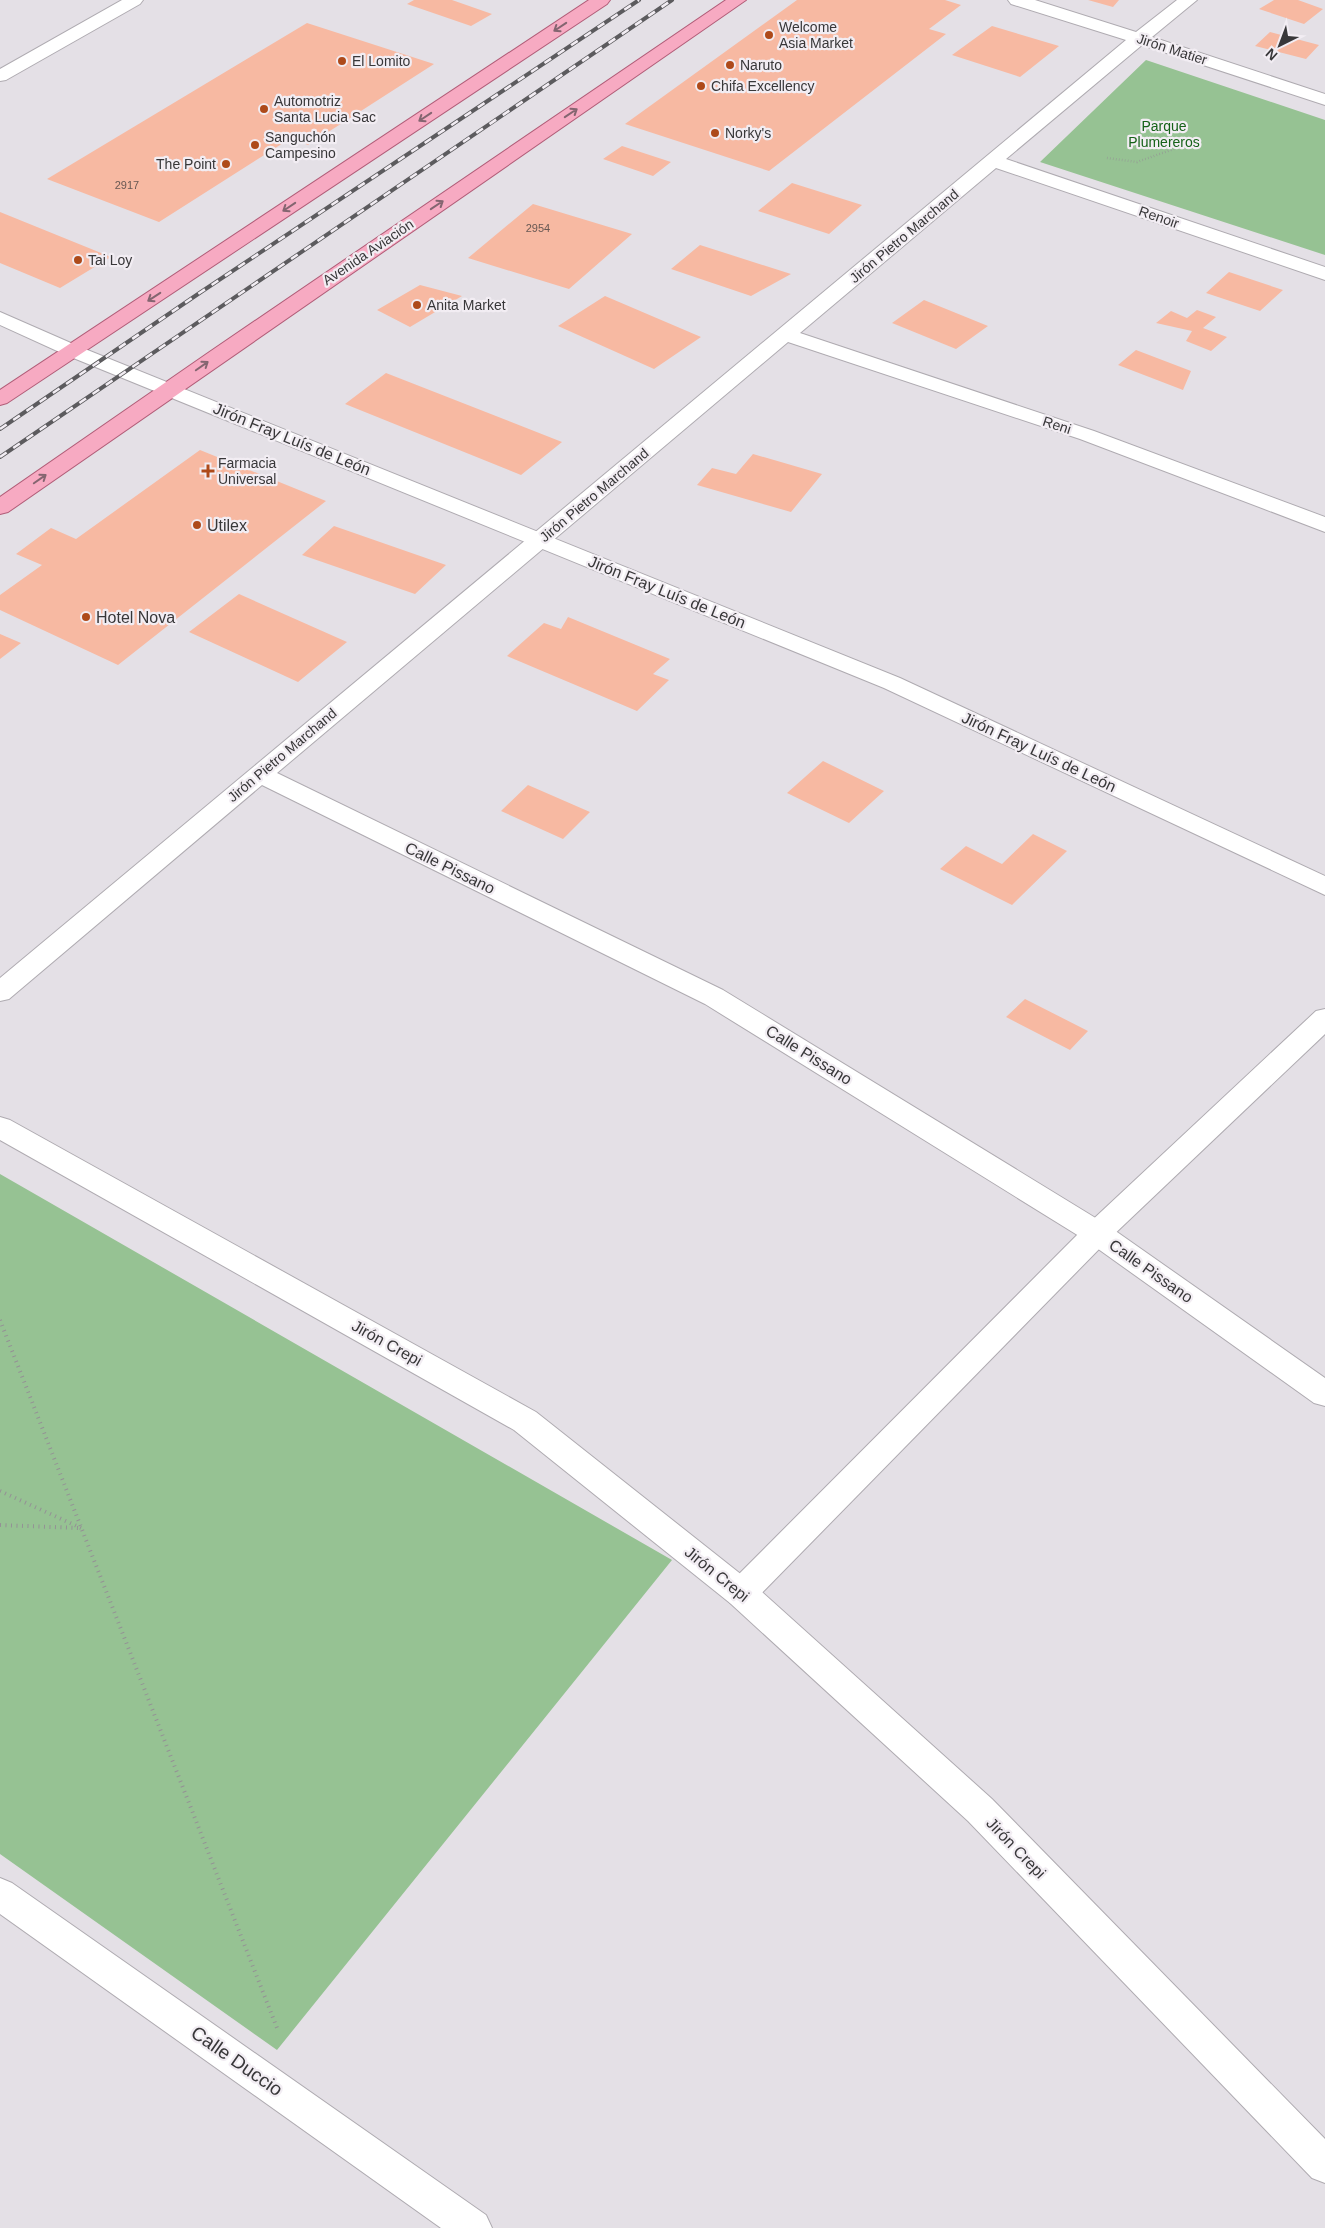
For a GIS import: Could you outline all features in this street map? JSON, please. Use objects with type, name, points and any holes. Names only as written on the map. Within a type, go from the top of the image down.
[{"type":"main road","points":[[0,399],[601,0]]},
{"type":"main road","name":"Avenida Aviación","points":[[0,507],[737,0]]},
{"type":"street","name":"Jirón Matier","points":[[1017,0],[1139,38],[1325,100]]},
{"type":"street","name":"Jirón Pietro Marchand","points":[[0,992],[787,335],[1139,38],[1188,0]]},
{"type":"street","points":[[0,76],[123,2]]},
{"type":"street","name":"Renoir","points":[[994,160],[1325,274]]},
{"type":"street","name":"Jirón Fray Luís de León","points":[[0,318],[73,351],[892,683],[1325,886]]},
{"type":"street","name":"Reni","points":[[787,335],[1087,435],[1325,524]]},
{"type":"street","name":"Calle Pissano","points":[[259,774],[714,997],[1098,1233],[1325,1394]]},
{"type":"street","points":[[741,1593],[1098,1233],[1325,1018]]},
{"type":"street","name":"Jirón Crepi","points":[[0,1127],[525,1421],[741,1593],[980,1810],[1325,2165]]},
{"type":"street","name":"Calle Duccio","points":[[0,1894],[473,2228]]},
{"type":"path","points":[[1099,157],[1137,162],[1188,144]]},
{"type":"path","points":[[0,1320],[277,2029]]},
{"type":"path","points":[[0,1490],[82,1528]]},
{"type":"path","points":[[0,1525],[82,1528]]},
{"type":"green space","name":"Parque Plumereros","points":[[1146,60],[1325,120],[1325,255],[1040,162]]},
{"type":"green space","points":[[0,1174],[672,1560],[277,2050],[0,1854]]},
{"type":"building","points":[[414,0],[452,0],[492,14],[471,26],[407,4]]},
{"type":"building","points":[[797,0],[945,0],[961,5],[929,29],[946,34],[769,171],[625,124]]},
{"type":"building","points":[[1088,0],[1119,0],[1113,7]]},
{"type":"building","points":[[1274,0],[1298,0],[1323,9],[1304,24],[1259,9]]},
{"type":"building","points":[[307,23],[434,64],[308,145],[291,138],[159,222],[47,179]]},
{"type":"building","points":[[992,26],[1059,46],[1020,77],[952,55]]},
{"type":"building","points":[[1270,32],[1319,45],[1306,59],[1255,46]]},
{"type":"building","points":[[622,146],[671,162],[653,176],[603,159]]},
{"type":"building","points":[[792,183],[862,205],[829,234],[758,211]]},
{"type":"building","points":[[533,204],[632,234],[569,289],[468,258]]},
{"type":"building","points":[[0,212],[111,257],[60,288],[0,263]]},
{"type":"building","points":[[700,245],[791,274],[751,296],[671,269]]},
{"type":"building","points":[[1229,272],[1283,290],[1260,311],[1206,293]]},
{"type":"building","points":[[420,285],[462,296],[410,327],[377,310]]},
{"type":"building","points":[[605,296],[701,337],[654,369],[558,326]]},
{"type":"building","points":[[924,300],[988,326],[956,349],[892,323]]},
{"type":"building","points":[[1197,310],[1216,317],[1203,328],[1227,337],[1211,351],[1186,341],[1192,331],[1156,323],[1171,311],[1187,318]]},
{"type":"building","points":[[1136,350],[1191,371],[1183,390],[1118,365]]},
{"type":"building","points":[[386,373],[562,442],[521,475],[345,404]]},
{"type":"building","points":[[200,450],[326,501],[118,665],[0,610],[0,595],[42,565],[16,554],[51,528],[76,539]]},
{"type":"building","points":[[753,454],[822,474],[791,512],[697,485],[712,468],[736,474]]},
{"type":"building","points":[[334,526],[446,565],[415,594],[302,555]]},
{"type":"building","points":[[239,594],[347,642],[298,682],[189,632]]},
{"type":"building","points":[[568,617],[670,659],[653,674],[669,680],[637,711],[507,656],[544,623],[561,629]]},
{"type":"building","points":[[0,634],[21,643],[0,659]]},
{"type":"building","points":[[823,761],[884,791],[849,823],[787,793]]},
{"type":"building","points":[[528,785],[590,812],[563,839],[501,811]]},
{"type":"building","points":[[1033,834],[1067,851],[1012,905],[940,869],[966,846],[1002,864]]},
{"type":"building","points":[[1025,999],[1088,1031],[1070,1050],[1006,1017]]},
{"type":"railway","points":[[0,429],[201,292],[639,0]]},
{"type":"railway","points":[[0,457],[672,0]]},
{"type":"place","name":"Welcome Asia Market","points":[[769,35]]},
{"type":"place","name":"El Lomito","points":[[342,61]]},
{"type":"place","name":"Naruto","points":[[730,65]]},
{"type":"place","name":"Chifa Excellency","points":[[701,86]]},
{"type":"place","name":"Automotriz Santa Lucia Sac","points":[[264,109]]},
{"type":"place","name":"Norky's","points":[[715,133]]},
{"type":"place","name":"Sanguchón Campesino","points":[[255,145]]},
{"type":"place","name":"The Point","points":[[226,164]]},
{"type":"place","name":"Tai Loy","points":[[78,260]]},
{"type":"place","name":"Anita Market","points":[[417,305]]},
{"type":"place","name":"Farmacia Universal","points":[[208,471]]},
{"type":"place","name":"Utilex","points":[[197,525]]},
{"type":"place","name":"Hotel Nova","points":[[86,617]]}]
